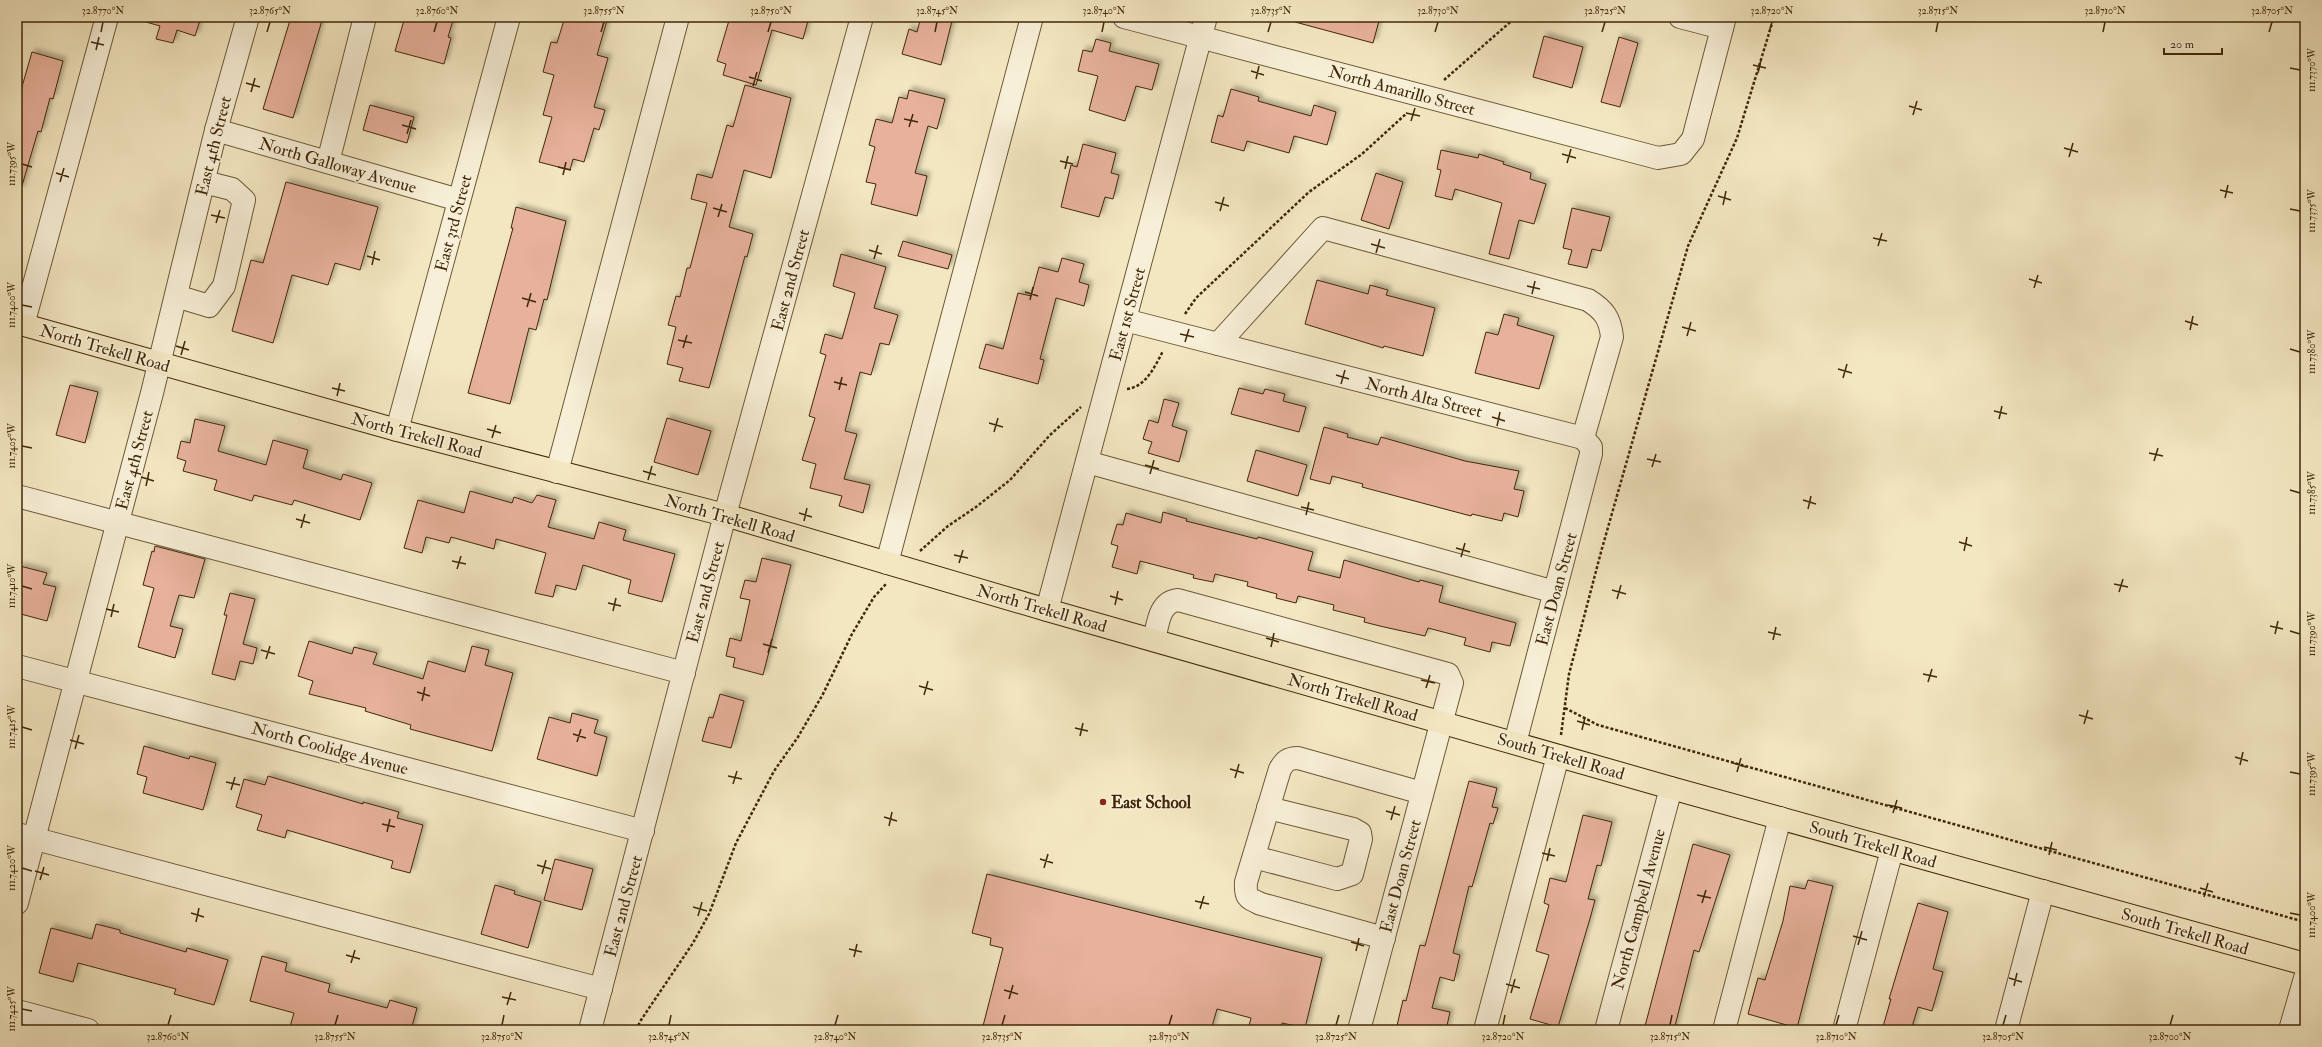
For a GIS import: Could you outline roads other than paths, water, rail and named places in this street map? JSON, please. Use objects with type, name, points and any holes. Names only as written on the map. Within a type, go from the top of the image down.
[{"type":"main road","name":"North Trekell Road","points":[[20,324],[397,430],[725,515],[1047,610],[1441,722]]},
{"type":"main road","name":"South Trekell Road","points":[[1441,722],[1892,850],[2305,964]]},
{"type":"street","points":[[20,324],[107,17]]},
{"type":"street","name":"East 4th Street","points":[[17,903],[25,836],[76,681],[159,363],[216,130],[248,17]]},
{"type":"street","points":[[328,162],[365,17]]},
{"type":"street","name":"East 3rd Street","points":[[397,430],[509,17]]},
{"type":"street","points":[[557,472],[678,17]]},
{"type":"street","name":"East 2nd Street","points":[[590,1030],[602,989],[725,515],[862,17]]},
{"type":"street","points":[[894,565],[1032,17]]},
{"type":"street","name":"North Amarillo Street","points":[[1124,17],[1204,27],[1425,97],[1658,158],[1681,154],[1693,140],[1724,23]]},
{"type":"street","points":[[1680,17],[1724,23]]},
{"type":"street","name":"East 1st Street","points":[[1047,610],[1204,27]]},
{"type":"street","name":"North Galloway Avenue","points":[[216,130],[459,200]]},
{"type":"street","points":[[176,296],[209,306],[224,286],[244,200],[232,189],[204,182]]},
{"type":"street","points":[[1218,344],[1323,228],[1588,300],[1602,309],[1610,322],[1612,337],[1583,438]]},
{"type":"street","name":"North Alta Street","points":[[1125,320],[1583,438]]},
{"type":"street","name":"East Doan Street","points":[[1515,743],[1591,454],[1591,447],[1583,438]]},
{"type":"street","points":[[1087,462],[1555,592]]},
{"type":"street","points":[[17,496],[684,673]]},
{"type":"street","name":"East Doan Street","points":[[1154,640],[1163,607],[1169,601],[1178,600],[1435,669],[1448,674],[1452,683],[1359,1030]]},
{"type":"street","name":"North Coolidge Avenue","points":[[17,666],[643,831]]},
{"type":"street","points":[[1485,1030],[1558,756]]},
{"type":"street","points":[[1384,938],[1262,904],[1248,898],[1245,893],[1246,882],[1280,769],[1285,761],[1291,758],[1298,758],[1422,793]]},
{"type":"street","name":"North Campbell Avenue","points":[[1606,1030],[1671,788]]},
{"type":"street","points":[[1254,857],[1337,879],[1352,874],[1361,839],[1360,833],[1354,829],[1268,808]]},
{"type":"street","points":[[1724,1030],[1780,818]]},
{"type":"street","points":[[25,836],[602,989]]},
{"type":"street","points":[[1844,1030],[1892,850]]},
{"type":"street","points":[[2006,1030],[2043,891]]},
{"type":"street","points":[[2290,1030],[2305,978]]},
{"type":"street","points":[[17,1011],[88,1030]]},
{"type":"place","name":"East School","points":[[1103,802]]}]
